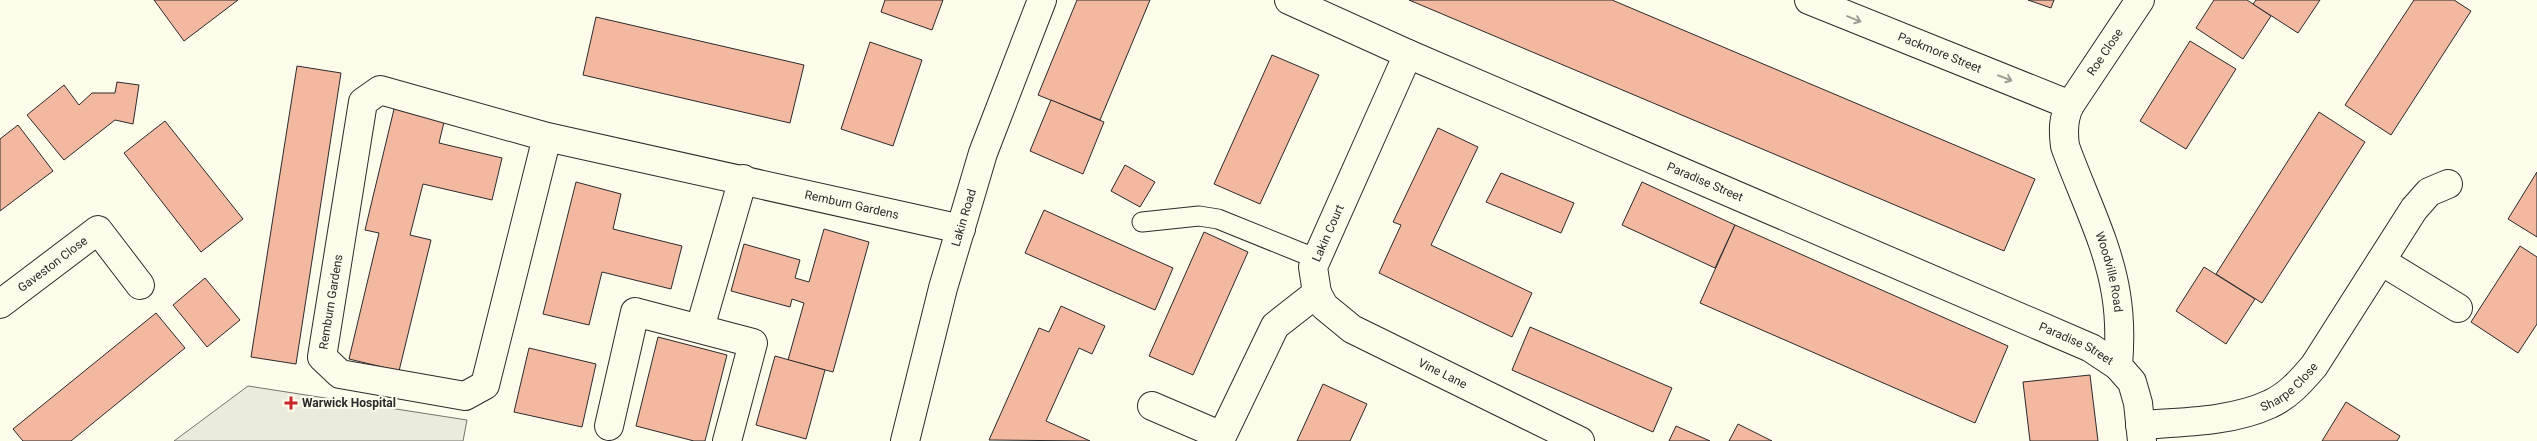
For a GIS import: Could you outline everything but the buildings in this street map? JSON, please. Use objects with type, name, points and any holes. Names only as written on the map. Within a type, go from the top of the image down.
[{"type":"street","name":"Lakin Road","points":[[905,441],[943,288],[983,153],[1042,0]]},
{"type":"street","name":"Paradise Street","points":[[1289,0],[1408,54],[2091,348],[2118,366]]},
{"type":"street","name":"Packmore Street","points":[[1809,0],[2070,105]]},
{"type":"street","name":"Roe Close","points":[[2070,105],[2140,0]]},
{"type":"street","name":"Lakin Court","points":[[1317,293],[1313,267],[1408,54]]},
{"type":"street","name":"Remburn Gardens","points":[[547,137],[485,385],[465,396],[340,374],[322,357],[363,102],[380,90],[547,137],[744,179],[961,229]]},
{"type":"street","name":"Woodville Road","points":[[2070,105],[2065,115],[2065,146],[2105,252],[2116,292],[2120,342],[2118,366]]},
{"type":"street","points":[[700,328],[744,179]]},
{"type":"street","name":"Sharpe Close","points":[[2141,433],[2224,416],[2270,404],[2293,389],[2314,366],[2414,209],[2428,192],[2448,184]]},
{"type":"street","name":"Gaveston Close","points":[[0,304],[98,230],[140,285]]},
{"type":"street","points":[[2381,261],[2458,308]]},
{"type":"street","points":[[1152,406],[1222,436],[1275,326],[1317,293]]},
{"type":"street","name":"Vine Lane","points":[[1317,293],[1324,306],[1352,329],[1580,441]]},
{"type":"street","points":[[609,426],[635,312],[753,343],[727,441]]},
{"type":"street","points":[[2118,366],[2132,382],[2138,402],[2141,433]]},
{"type":"lane","points":[[1142,222],[1199,216],[1218,219],[1317,259]]},
{"type":"shaded area","name":"Warwick Hospital","points":[[248,386],[467,420],[463,441],[174,441]]},
{"type":"place","name":"Warwick Hospital","points":[[291,403]]}]
